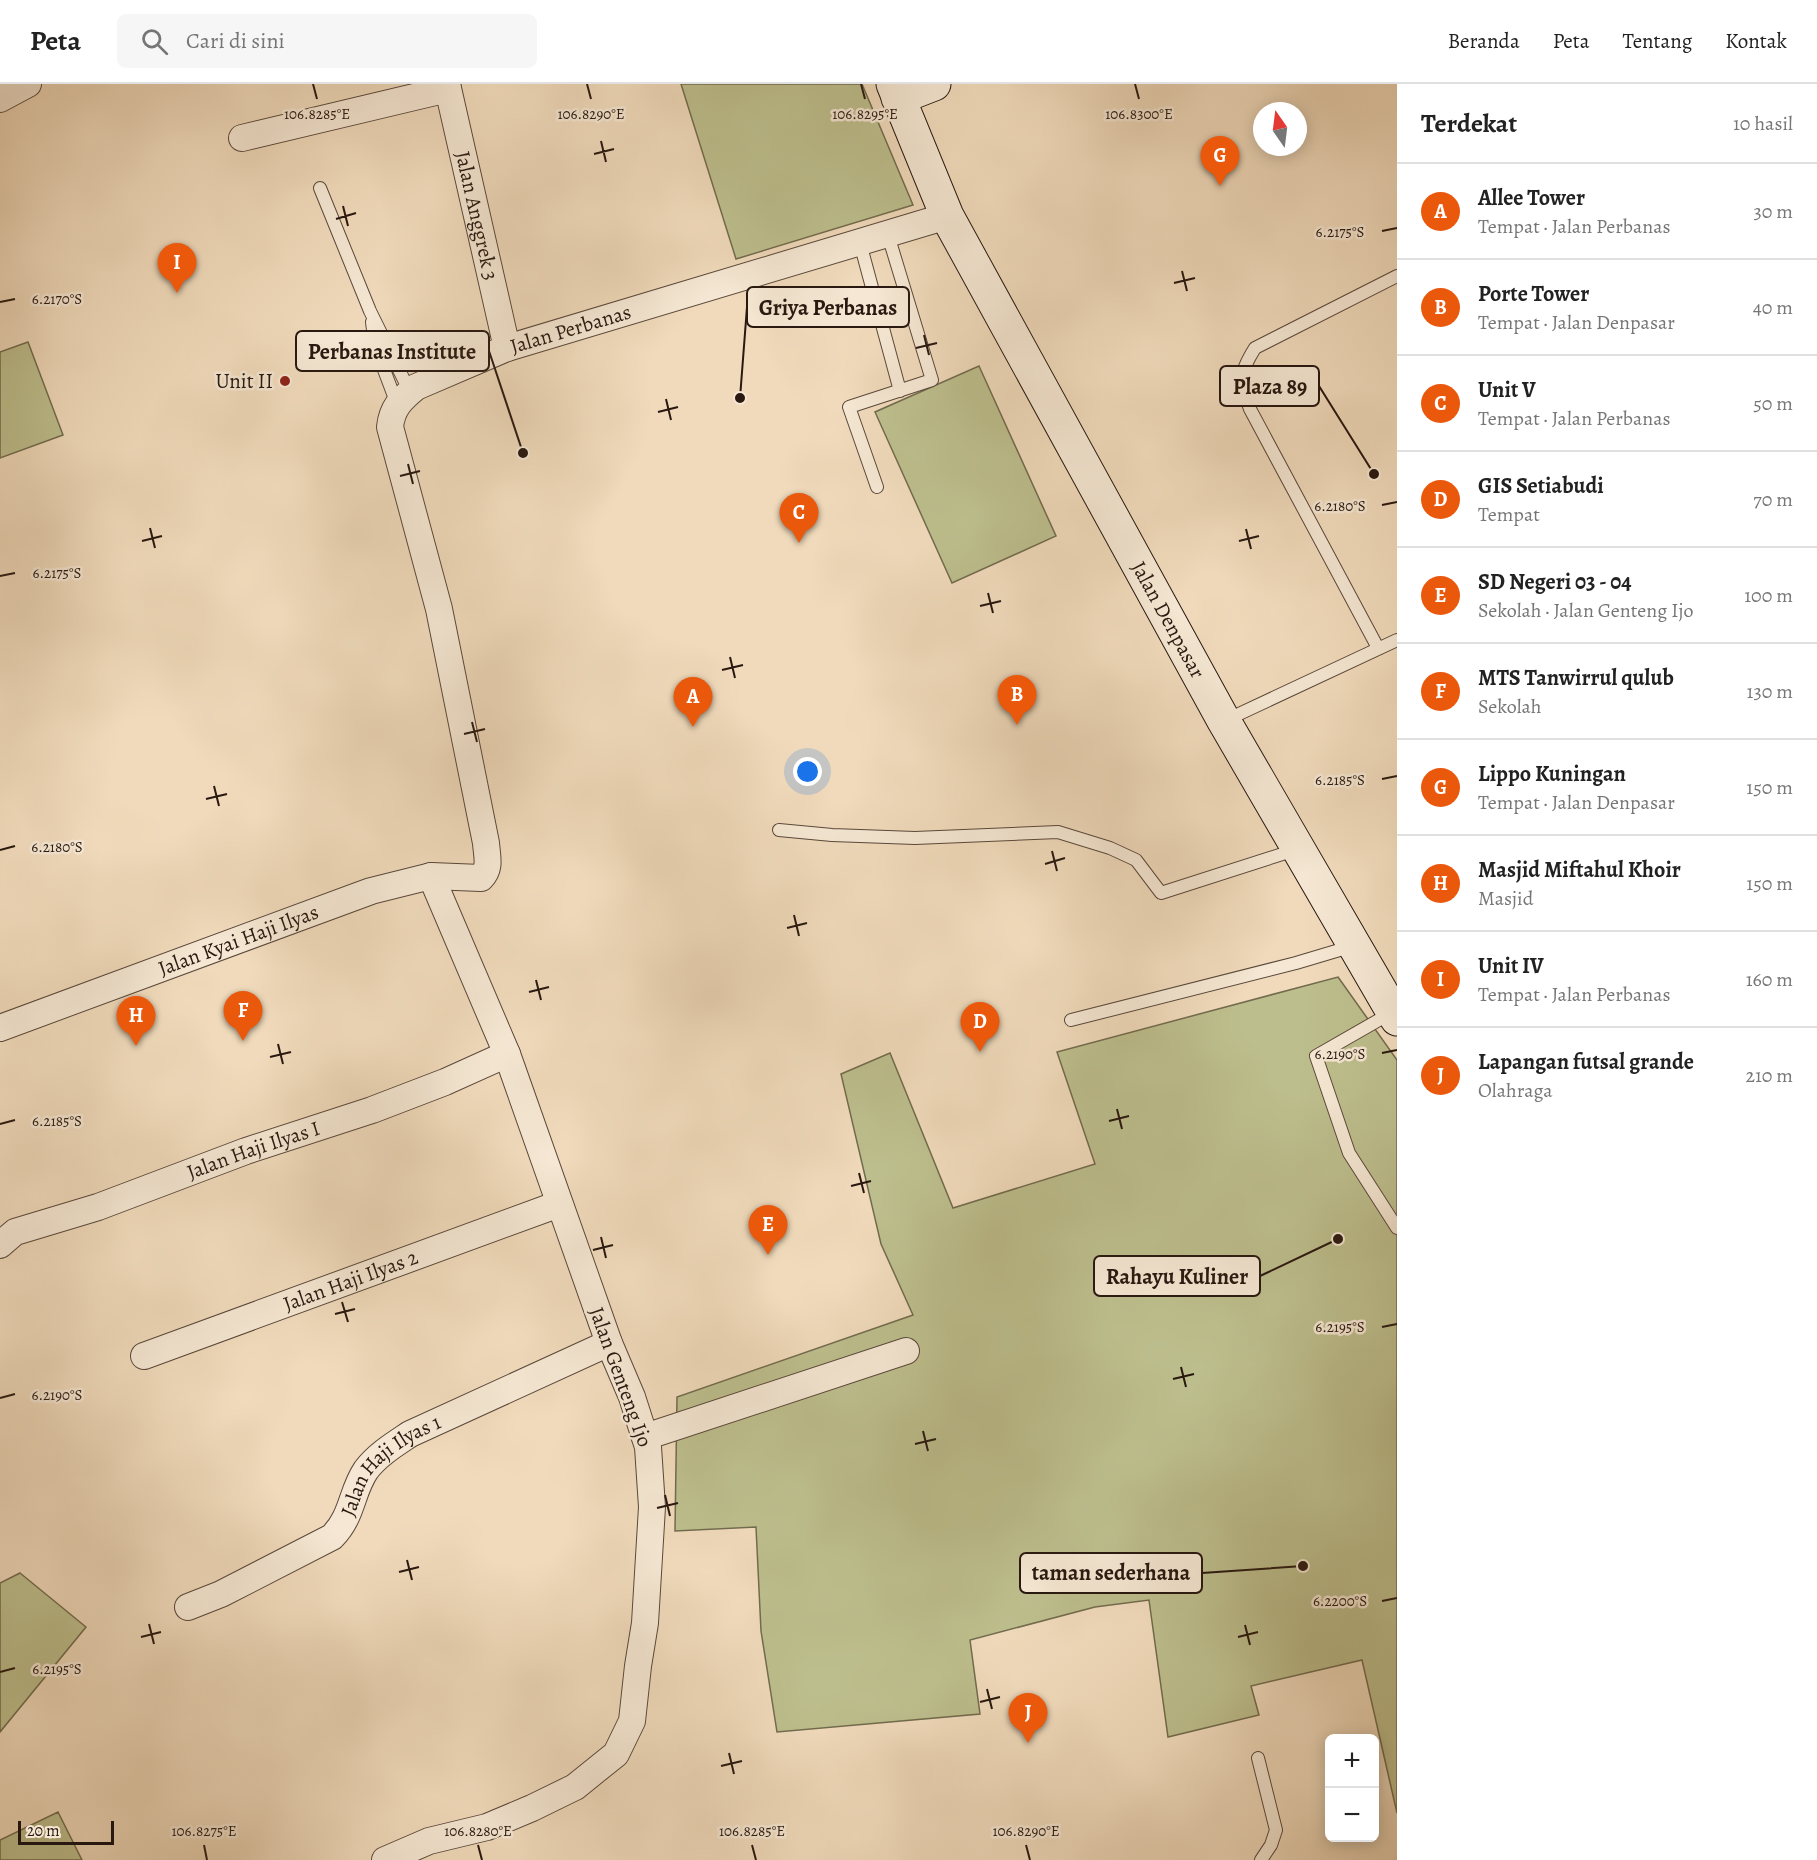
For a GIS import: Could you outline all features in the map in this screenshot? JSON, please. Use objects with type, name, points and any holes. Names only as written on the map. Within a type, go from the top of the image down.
[{"type":"street","points":[[0,99],[28,84]]},
{"type":"street","points":[[895,91],[934,84]]},
{"type":"street","points":[[242,138],[448,86]]},
{"type":"street","name":"Jalan Anggrek 3","points":[[448,86],[507,348]]},
{"type":"street","name":"Jalan Denpasar","points":[[895,91],[947,216],[1224,721],[1395,1015]]},
{"type":"street","name":"Jalan Perbanas","points":[[408,394],[507,348],[947,216]]},
{"type":"street","name":"Jalan Kyai Haji Ilyas","points":[[0,1028],[371,891],[431,876],[481,878],[486,872],[488,863],[486,843],[440,609],[390,428],[391,415],[408,394]]},
{"type":"street","name":"Jalan Genteng Ijo","points":[[385,1860],[429,1841],[487,1827],[532,1808],[575,1787],[616,1754],[632,1721],[645,1623],[652,1507],[648,1447],[632,1397],[609,1343],[507,1054],[431,876]]},
{"type":"street","name":"Jalan Haji Ilyas I","points":[[0,1245],[15,1232],[98,1207],[246,1152],[372,1110],[507,1054]]},
{"type":"street","name":"Jalan Haji Ilyas 2","points":[[144,1356],[559,1204]]},
{"type":"street","name":"Jalan Haji Ilyas 1","points":[[188,1607],[221,1594],[332,1537],[342,1527],[366,1470],[391,1446],[410,1434],[609,1343]]},
{"type":"street","points":[[645,1437],[906,1351]]},
{"type":"lane","points":[[320,188],[370,311],[408,394]]},
{"type":"lane","points":[[877,487],[849,407],[932,380],[888,235]]},
{"type":"lane","points":[[860,243],[900,391]]},
{"type":"lane","points":[[1378,648],[1250,409],[1242,386],[1243,366],[1255,348],[1397,276]]},
{"type":"lane","points":[[370,311],[375,346],[408,394]]},
{"type":"lane","points":[[1224,721],[1397,639]]},
{"type":"lane","points":[[779,830],[915,838],[1058,832],[1110,848],[1136,860],[1161,892],[1298,849]]},
{"type":"lane","points":[[1071,1020],[1355,946]]},
{"type":"lane","points":[[1395,1015],[1316,1056],[1349,1153],[1397,1228]]},
{"type":"lane","points":[[1258,1758],[1276,1830],[1271,1845],[1261,1860]]},
{"type":"green space","points":[[681,84],[862,84],[913,205],[736,259]]},
{"type":"green space","points":[[28,342],[63,435],[0,458],[0,352]]},
{"type":"green space","points":[[979,366],[1056,536],[952,583],[875,412]]},
{"type":"green space","points":[[1338,977],[1397,1060],[1397,1813],[1362,1660],[1251,1686],[1259,1715],[1168,1737],[1149,1600],[1095,1607],[970,1640],[980,1714],[777,1732],[761,1631],[756,1527],[675,1531],[677,1397],[913,1315],[881,1244],[841,1074],[890,1053],[953,1208],[1095,1164],[1057,1052]]},
{"type":"green space","points":[[20,1573],[86,1627],[0,1732],[0,1583]]},
{"type":"green space","points":[[58,1812],[82,1860],[0,1860],[0,1840]]},
{"type":"place","name":"Lippo Kuningan","points":[[1220,186]]},
{"type":"place","name":"Unit IV","points":[[177,293]]},
{"type":"place","name":"Unit II","points":[[285,381]]},
{"type":"place","name":"Griya Perbanas","points":[[740,398]]},
{"type":"place","name":"Perbanas Institute","points":[[523,453]]},
{"type":"place","name":"Plaza 89","points":[[1374,474]]},
{"type":"place","name":"Unit V","points":[[799,543]]},
{"type":"place","name":"Porte Tower","points":[[1017,725]]},
{"type":"place","name":"Allee Tower","points":[[693,727]]},
{"type":"place","name":"MTS Tanwirrul qulub","points":[[243,1041]]},
{"type":"place","name":"Masjid Miftahul Khoir","points":[[136,1046]]},
{"type":"place","name":"GIS Setiabudi","points":[[980,1052]]},
{"type":"place","name":"Rahayu Kuliner","points":[[1338,1239]]},
{"type":"place","name":"SD Negeri 03 - 04","points":[[768,1255]]},
{"type":"place","name":"taman sederhana","points":[[1303,1566]]},
{"type":"place","name":"Lapangan futsal grande","points":[[1028,1743]]}]
